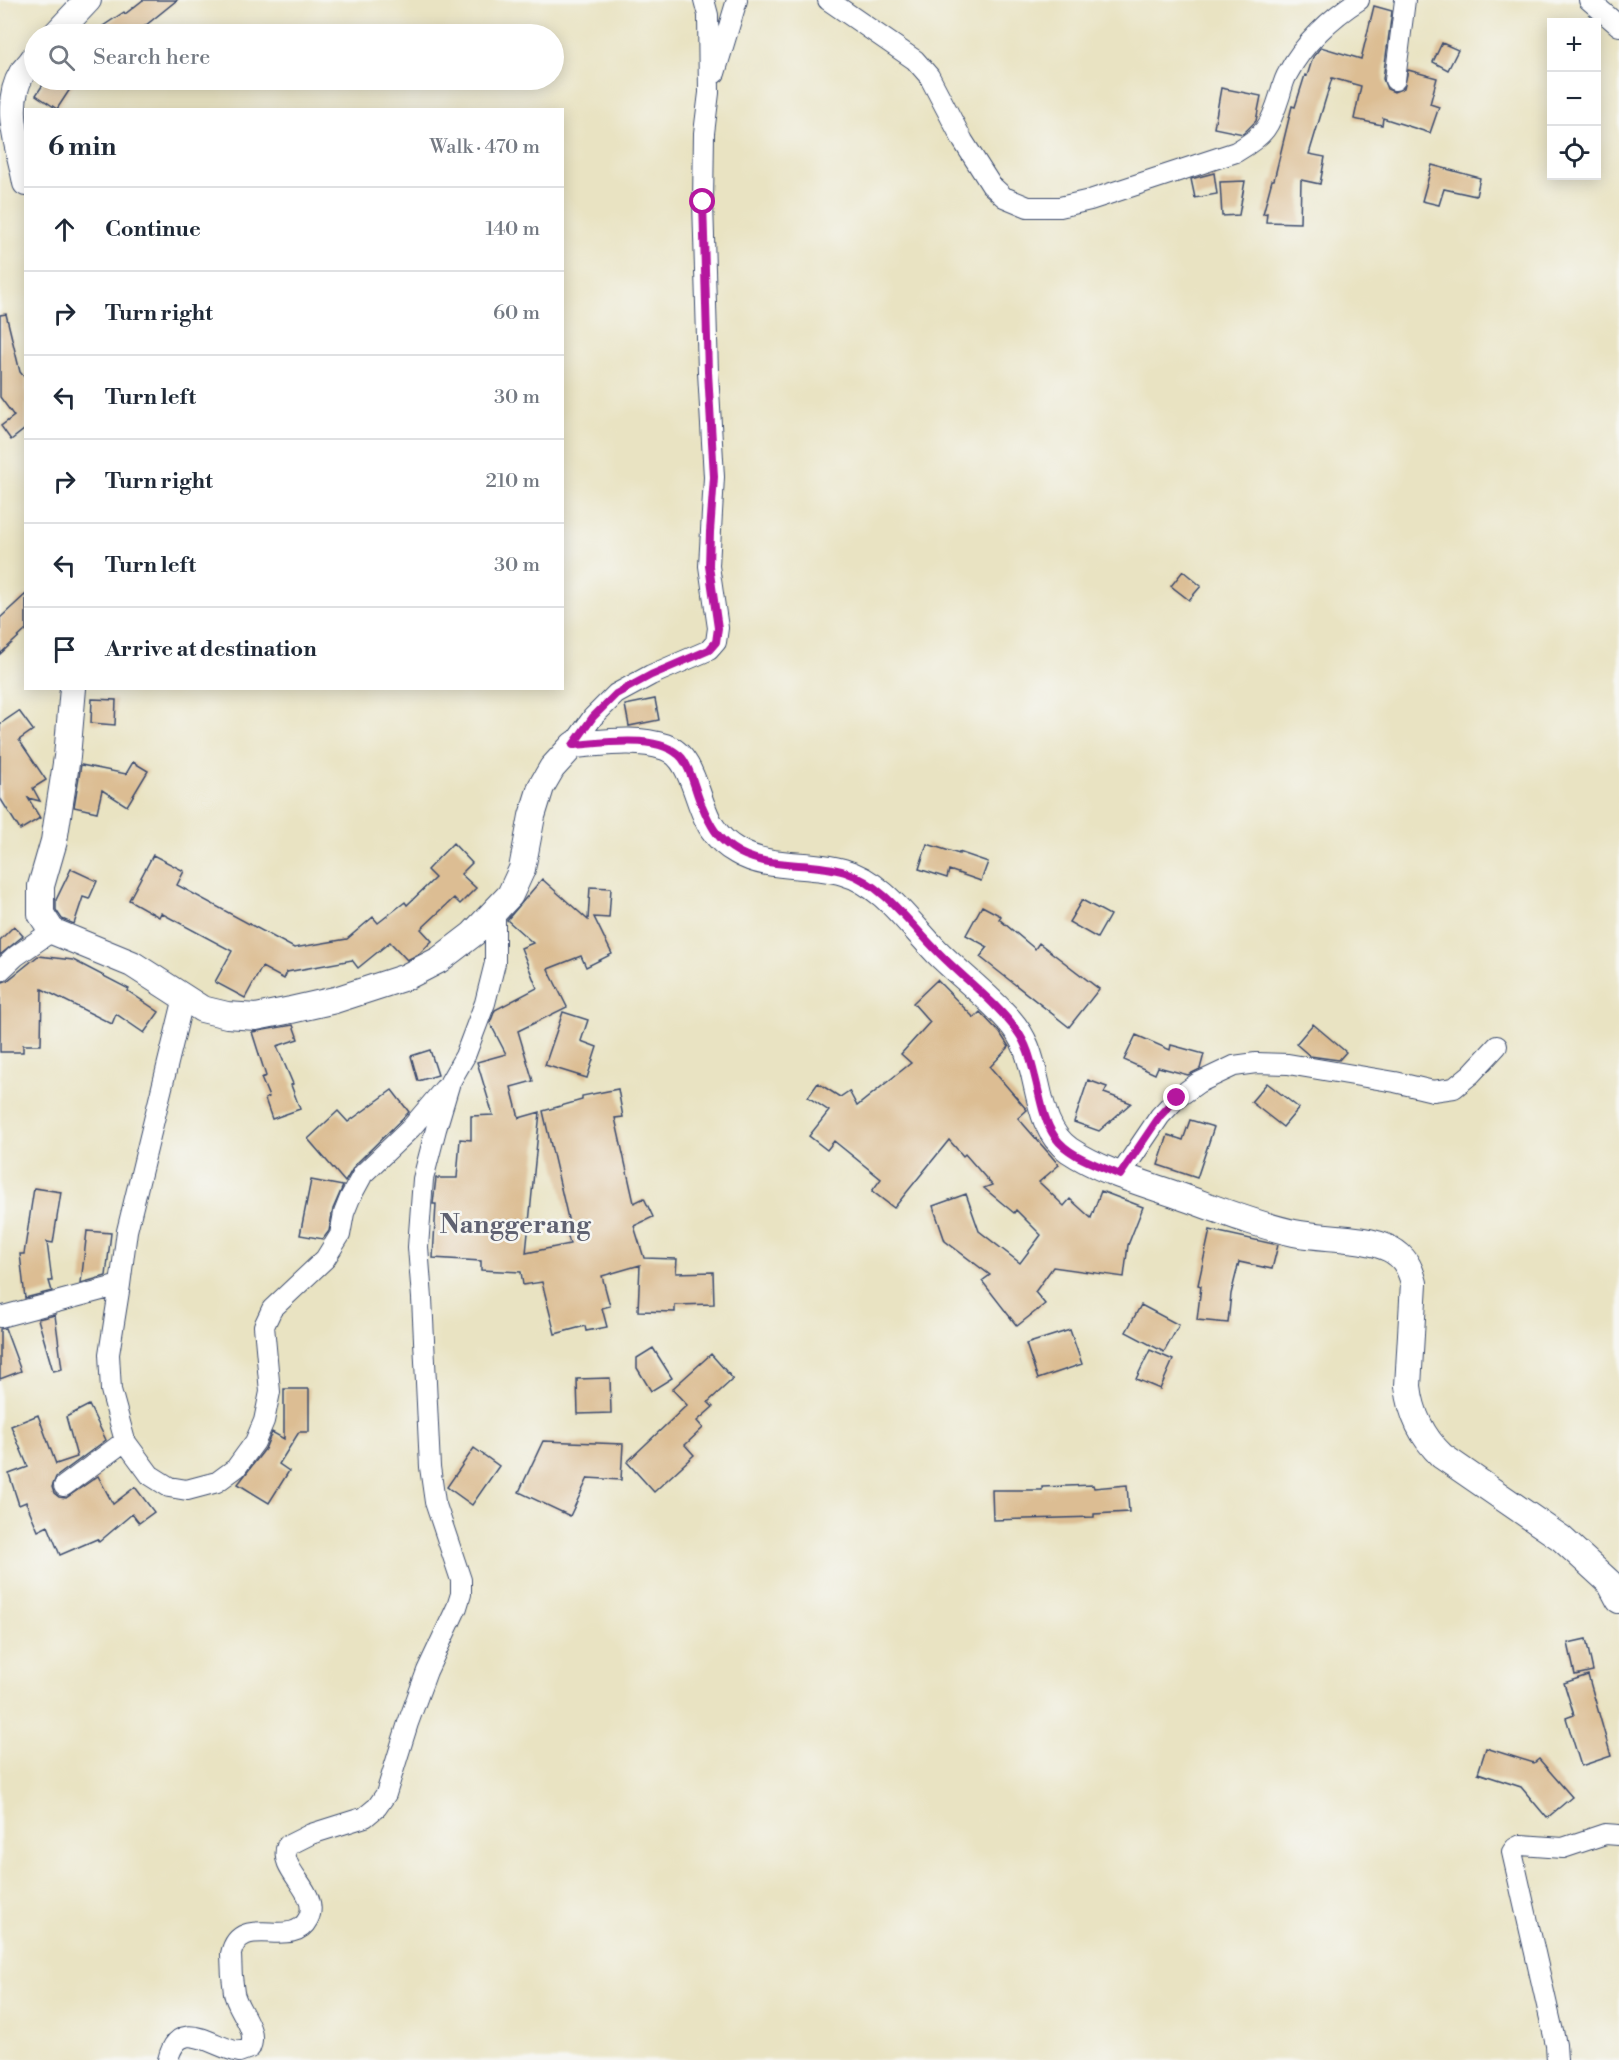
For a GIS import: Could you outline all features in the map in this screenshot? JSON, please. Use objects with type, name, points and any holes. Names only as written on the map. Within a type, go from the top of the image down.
[{"type":"street","points":[[65,24],[88,0]]},
{"type":"street","points":[[73,690],[62,796],[41,895],[42,914],[52,932],[132,964],[202,1009],[227,1015],[256,1017],[335,1000],[406,977],[439,960],[473,934],[495,912],[510,895],[522,869],[532,816],[541,787],[552,768],[573,745],[593,717],[616,694],[651,675],[709,650],[716,642],[718,628],[709,566],[714,477],[703,202],[704,133],[709,93],[708,15],[704,0]]},
{"type":"street","points":[[709,93],[737,0]]},
{"type":"street","points":[[828,0],[915,60],[929,76],[963,141],[991,185],[1004,197],[1029,207],[1060,207],[1090,200],[1236,152],[1258,139],[1269,125],[1275,112],[1287,74],[1309,42],[1349,6],[1359,0]]},
{"type":"street","points":[[1395,80],[1406,0]]},
{"type":"street","points":[[1589,0],[1619,26]]},
{"type":"street","points":[[24,71],[14,96],[16,138],[24,174]]},
{"type":"street","points":[[573,745],[633,741],[667,747],[682,759],[712,829],[729,846],[748,858],[844,872],[867,882],[886,897],[937,952],[1007,1018],[1019,1033],[1026,1047],[1043,1110],[1054,1136],[1069,1150],[1120,1175],[1289,1232],[1372,1242],[1401,1255],[1411,1269],[1414,1283],[1408,1386],[1410,1401],[1423,1433],[1442,1456],[1561,1538],[1610,1582],[1619,1600]]},
{"type":"street","points":[[184,997],[127,1231],[109,1354],[111,1390],[125,1441],[150,1475],[169,1487],[187,1490],[217,1482],[236,1468],[255,1442],[264,1421],[270,1392],[264,1326],[272,1309],[325,1259],[340,1235],[344,1213],[363,1174],[405,1134],[450,1082],[465,1056],[485,1003],[495,963],[495,912]]},
{"type":"street","points":[[0,971],[16,956],[52,932]]},
{"type":"street","points":[[1120,1175],[1160,1116],[1177,1098],[1198,1083],[1234,1066],[1257,1063],[1288,1064],[1395,1082],[1432,1091],[1454,1088],[1472,1074],[1497,1046]]},
{"type":"street","points":[[168,2060],[174,2044],[186,2036],[212,2041],[239,2052],[250,2048],[252,2043],[250,2029],[234,1995],[232,1947],[238,1939],[249,1932],[286,1933],[302,1928],[307,1921],[311,1907],[285,1856],[287,1846],[311,1834],[365,1817],[377,1807],[386,1794],[427,1671],[461,1594],[461,1580],[435,1502],[430,1467],[423,1298],[418,1247],[423,1179],[450,1082]]},
{"type":"street","points":[[0,1317],[120,1285]]},
{"type":"street","points":[[64,1486],[125,1441]]},
{"type":"street","points":[[1557,2060],[1556,2045],[1512,1852],[1521,1845],[1563,1848],[1605,1834],[1619,1835]]},
{"type":"building","points":[[143,0],[177,0],[147,24],[106,24],[124,12],[125,14]]},
{"type":"building","points":[[1374,6],[1392,11],[1383,79],[1387,89],[1394,92],[1404,88],[1408,70],[1437,78],[1430,104],[1439,107],[1430,133],[1383,118],[1382,125],[1354,119],[1361,86],[1332,78],[1309,154],[1325,157],[1320,184],[1301,180],[1300,223],[1266,222],[1267,213],[1263,214],[1272,180],[1274,180],[1292,106],[1295,107],[1313,57],[1321,47],[1361,59]]},
{"type":"building","points":[[1442,43],[1458,50],[1448,70],[1433,62]]},
{"type":"building","points":[[1221,88],[1261,96],[1256,121],[1243,134],[1214,128]]},
{"type":"building","points":[[39,90],[69,90],[58,108],[36,95]]},
{"type":"building","points":[[1432,165],[1480,178],[1476,196],[1444,189],[1439,205],[1422,201]]},
{"type":"building","points":[[1214,173],[1217,194],[1195,198],[1191,179]]},
{"type":"building","points":[[1245,181],[1239,215],[1222,216],[1220,182]]},
{"type":"building","points":[[6,314],[20,372],[24,377],[24,430],[11,440],[1,426],[14,416],[0,397],[0,315]]},
{"type":"building","points":[[1183,571],[1201,586],[1189,600],[1171,586]]},
{"type":"building","points":[[24,596],[24,632],[0,654],[0,618]]},
{"type":"building","points":[[92,699],[116,700],[115,725],[91,723]]},
{"type":"building","points":[[655,699],[659,720],[629,726],[625,705]]},
{"type":"building","points":[[19,711],[33,730],[19,740],[46,780],[33,788],[40,801],[28,798],[40,818],[20,830],[0,798],[0,724]]},
{"type":"building","points":[[133,762],[148,771],[127,806],[102,790],[97,812],[74,807],[81,765],[126,774]]},
{"type":"building","points":[[453,843],[472,863],[461,874],[476,888],[460,904],[454,898],[421,929],[432,941],[419,954],[407,960],[390,942],[358,968],[352,960],[287,972],[284,979],[262,967],[245,998],[215,982],[232,951],[161,913],[159,917],[129,900],[153,855],[184,871],[177,885],[294,948],[347,939],[373,917],[378,923],[405,902],[407,905],[435,878],[427,870]]},
{"type":"building","points":[[927,844],[988,862],[981,881],[949,870],[947,878],[919,869]]},
{"type":"building","points":[[71,869],[97,881],[89,899],[83,897],[74,924],[62,919],[56,910],[56,900]]},
{"type":"building","points":[[542,879],[588,920],[590,887],[611,888],[609,918],[594,917],[612,954],[586,967],[581,956],[548,969],[567,1007],[518,1031],[533,1081],[511,1087],[519,1118],[540,1112],[526,1253],[570,1244],[566,1229],[570,1227],[543,1111],[582,1100],[582,1096],[618,1089],[623,1117],[615,1118],[634,1203],[644,1198],[653,1217],[634,1226],[644,1258],[677,1259],[676,1273],[713,1272],[714,1304],[675,1305],[675,1312],[638,1311],[640,1265],[602,1276],[610,1306],[602,1308],[607,1327],[586,1331],[585,1326],[555,1334],[542,1282],[523,1285],[521,1272],[481,1270],[481,1261],[433,1258],[436,1204],[433,1204],[436,1178],[457,1178],[460,1139],[471,1140],[471,1116],[493,1115],[477,1062],[506,1054],[490,1023],[495,1010],[537,988],[521,948],[533,943],[507,920]]},
{"type":"building","points":[[1082,900],[1110,915],[1097,938],[1069,922]]},
{"type":"building","points":[[982,906],[1001,916],[999,919],[1035,949],[1039,943],[1099,989],[1069,1027],[980,957],[988,947],[966,935]]},
{"type":"building","points":[[14,926],[23,936],[0,955],[0,940]]},
{"type":"building","points":[[38,956],[73,960],[129,989],[128,991],[159,1012],[144,1033],[116,1014],[112,1024],[42,989],[41,1045],[23,1045],[23,1052],[0,1052],[0,983],[8,980]]},
{"type":"building","points":[[937,980],[974,1018],[980,1012],[1000,1033],[1009,1047],[990,1067],[1027,1110],[1018,1118],[1059,1165],[1039,1182],[1064,1206],[1070,1199],[1091,1218],[1101,1191],[1143,1207],[1128,1245],[1124,1277],[1053,1267],[1035,1292],[1045,1304],[1017,1326],[982,1281],[990,1275],[945,1241],[933,1206],[966,1194],[979,1231],[1020,1263],[1041,1235],[1016,1210],[1014,1213],[984,1188],[992,1185],[965,1154],[963,1156],[949,1140],[894,1208],[872,1191],[881,1179],[834,1141],[827,1150],[809,1136],[829,1111],[808,1097],[818,1083],[840,1097],[849,1091],[857,1106],[911,1063],[901,1054],[930,1022],[913,1003]]},
{"type":"building","points":[[563,1012],[588,1020],[581,1041],[597,1047],[587,1078],[545,1065]]},
{"type":"building","points":[[1313,1024],[1346,1052],[1339,1060],[1310,1056],[1296,1044]]},
{"type":"building","points":[[293,1025],[298,1039],[277,1046],[293,1084],[291,1085],[300,1109],[272,1119],[265,1099],[269,1097],[261,1078],[266,1076],[252,1032]]},
{"type":"building","points":[[1136,1035],[1170,1050],[1171,1045],[1204,1054],[1200,1069],[1188,1075],[1158,1067],[1155,1074],[1124,1060]]},
{"type":"building","points":[[430,1050],[438,1075],[418,1081],[411,1056]]},
{"type":"building","points":[[1088,1080],[1107,1087],[1104,1093],[1131,1103],[1099,1131],[1074,1122]]},
{"type":"building","points":[[1267,1083],[1299,1108],[1283,1127],[1251,1102]]},
{"type":"building","points":[[392,1090],[409,1112],[355,1165],[345,1182],[308,1139],[338,1111],[348,1122]]},
{"type":"building","points":[[1190,1120],[1214,1127],[1197,1178],[1158,1165],[1168,1135],[1183,1140]]},
{"type":"building","points":[[311,1180],[343,1186],[333,1209],[329,1231],[323,1239],[300,1235]]},
{"type":"building","points":[[34,1188],[61,1192],[53,1243],[47,1242],[52,1281],[49,1281],[52,1291],[25,1298],[20,1254],[24,1254]]},
{"type":"building","points":[[1210,1230],[1278,1245],[1272,1269],[1239,1262],[1231,1294],[1228,1323],[1197,1320],[1201,1286],[1198,1285]]},
{"type":"building","points":[[87,1231],[111,1233],[106,1276],[81,1283]]},
{"type":"building","points":[[1141,1305],[1179,1325],[1164,1352],[1126,1332]]},
{"type":"building","points":[[55,1315],[62,1369],[53,1371],[38,1319]]},
{"type":"building","points":[[5,1328],[21,1371],[0,1379],[0,1329]]},
{"type":"building","points":[[1070,1330],[1082,1364],[1038,1379],[1026,1344]]},
{"type":"building","points":[[653,1348],[672,1378],[651,1391],[637,1368],[637,1358]]},
{"type":"building","points":[[1150,1350],[1173,1360],[1160,1389],[1136,1379]]},
{"type":"building","points":[[711,1354],[733,1379],[708,1402],[713,1407],[697,1421],[703,1428],[685,1445],[694,1455],[654,1492],[627,1462],[687,1405],[672,1389]]},
{"type":"building","points":[[610,1378],[611,1413],[578,1414],[577,1379]]},
{"type":"building","points":[[284,1389],[309,1389],[309,1432],[299,1432],[279,1464],[289,1471],[269,1503],[238,1484],[265,1449],[272,1432],[284,1439]]},
{"type":"building","points":[[89,1405],[106,1440],[56,1477],[52,1487],[54,1493],[66,1498],[98,1476],[113,1504],[135,1487],[154,1512],[139,1523],[132,1514],[99,1542],[97,1539],[60,1555],[48,1526],[38,1531],[26,1502],[19,1505],[9,1474],[28,1467],[11,1426],[38,1415],[56,1464],[77,1457],[66,1417]]},
{"type":"building","points":[[543,1441],[623,1444],[621,1480],[588,1478],[570,1516],[519,1492]]},
{"type":"building","points":[[474,1448],[499,1466],[472,1505],[447,1487]]},
{"type":"building","points":[[1093,1485],[1094,1488],[1127,1485],[1129,1512],[1094,1514],[1094,1517],[993,1520],[992,1490],[1042,1490],[1042,1487]]},
{"type":"building","points":[[1586,1639],[1593,1671],[1575,1675],[1568,1643]]},
{"type":"building","points":[[1588,1675],[1611,1756],[1581,1766],[1566,1718],[1574,1715],[1564,1683]]},
{"type":"building","points":[[1486,1748],[1534,1763],[1539,1759],[1572,1797],[1547,1818],[1521,1787],[1478,1773]]},
{"type":"district","name":"Nanggerang","points":[[515,1224]]},
{"type":"route","points":[[703,202],[714,477],[709,566],[718,628],[716,642],[709,650],[651,675],[616,694],[593,717],[573,745],[633,741],[667,747],[682,759],[712,829],[729,846],[748,858],[844,872],[867,882],[886,897],[937,952],[1007,1018],[1019,1033],[1032,1063],[1048,1123],[1054,1136],[1069,1150],[1120,1175],[1160,1116],[1177,1098]]}]
